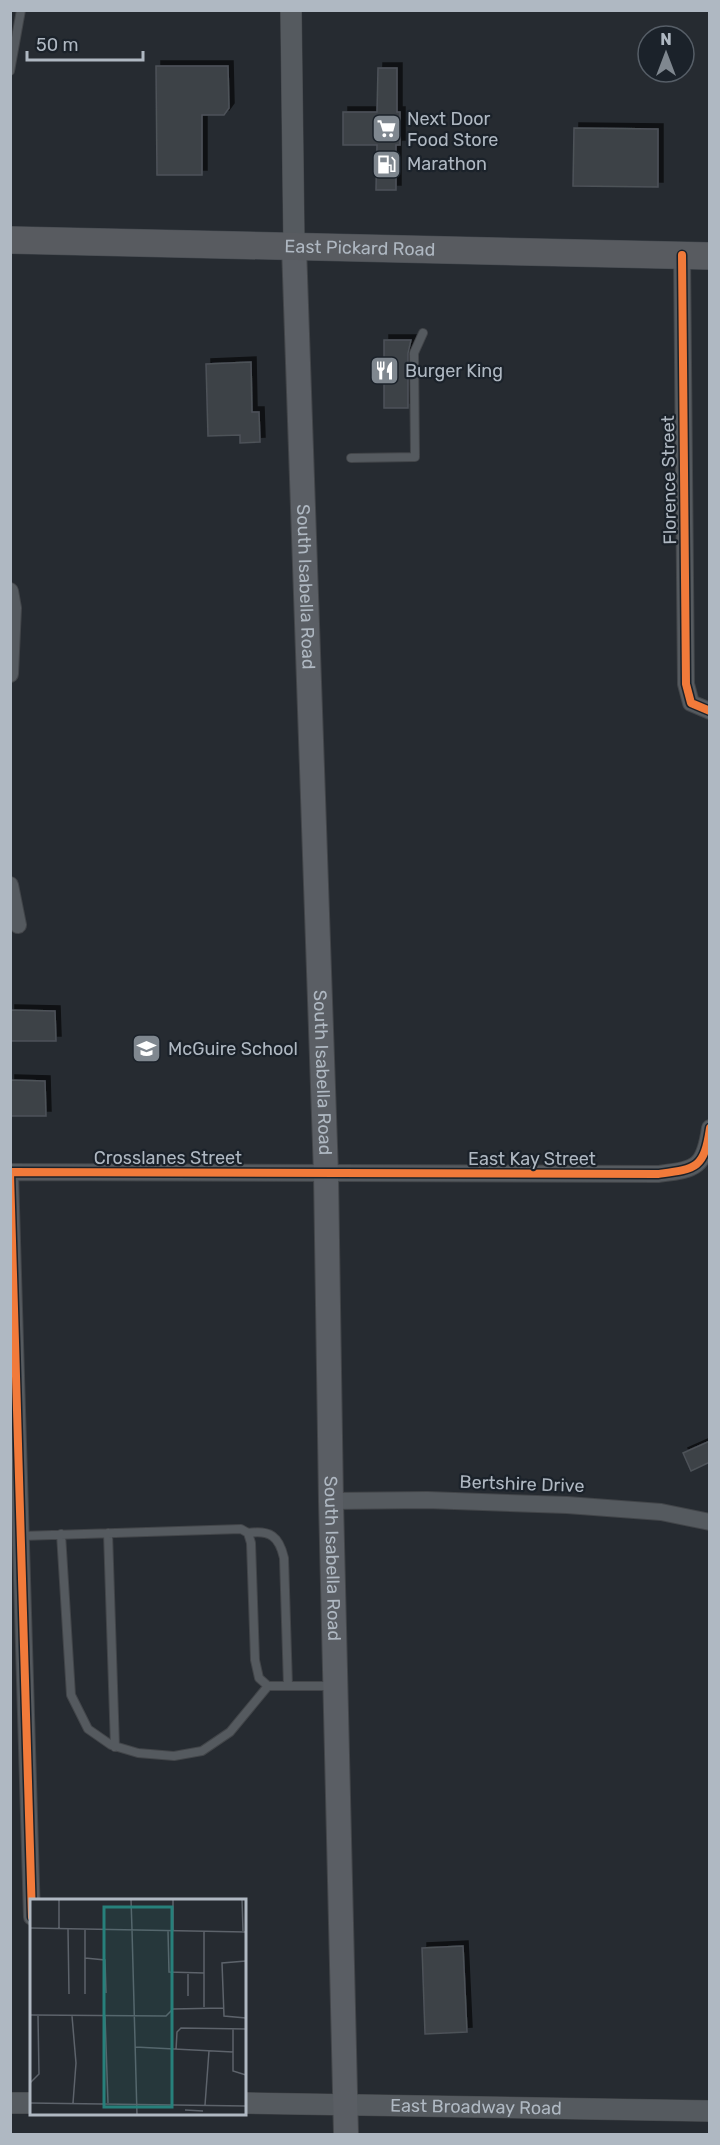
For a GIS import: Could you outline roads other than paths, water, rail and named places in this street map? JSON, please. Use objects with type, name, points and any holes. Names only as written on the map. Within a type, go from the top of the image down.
[{"type":"main road","name":"East Pickard Road","points":[[10,240],[710,256]]},
{"type":"main road","name":"South Isabella Road","points":[[294,247],[326,1174],[331,1501],[346,2134]]},
{"type":"street","name":"South Isabella Road","points":[[291,10],[294,247]]},
{"type":"street","name":"Florence Street","points":[[682,255],[686,684],[691,703],[710,711]]},
{"type":"street","points":[[10,591],[14,608],[10,674]]},
{"type":"street","points":[[10,885],[18,925]]},
{"type":"street","name":"East Kay Street","points":[[326,1174],[646,1174],[677,1172],[687,1170],[702,1160],[710,1128]]},
{"type":"street","name":"Crosslanes Street","points":[[10,1172],[326,1174]]},
{"type":"street","points":[[10,1172],[31,1899]]},
{"type":"street","name":"Bertshire Drive","points":[[331,1501],[427,1500],[567,1505],[661,1512],[710,1522]]},
{"type":"street","points":[[10,2103],[30,2103]]},
{"type":"street","name":"East Broadway Road","points":[[246,2103],[710,2111]]},
{"type":"lane","points":[[10,71],[21,10]]},
{"type":"lane","points":[[351,458],[415,457],[414,353],[423,333]]},
{"type":"lane","points":[[21,1536],[241,1529],[248,1533],[268,1534],[277,1539],[284,1558],[288,1686]]},
{"type":"lane","points":[[108,1533],[115,1747]]},
{"type":"lane","points":[[248,1533],[251,1543],[255,1660],[259,1678],[268,1686],[336,1686]]},
{"type":"lane","points":[[61,1534],[71,1695],[88,1730],[115,1747],[138,1753],[174,1756],[202,1752],[230,1732],[268,1686]]},
{"type":"place","name":"Next Door Food Store","points":[[386,129]]},
{"type":"place","name":"Marathon","points":[[386,164]]},
{"type":"place","name":"Burger King","points":[[384,371]]},
{"type":"place","name":"McGuire School","points":[[147,1049]]}]
